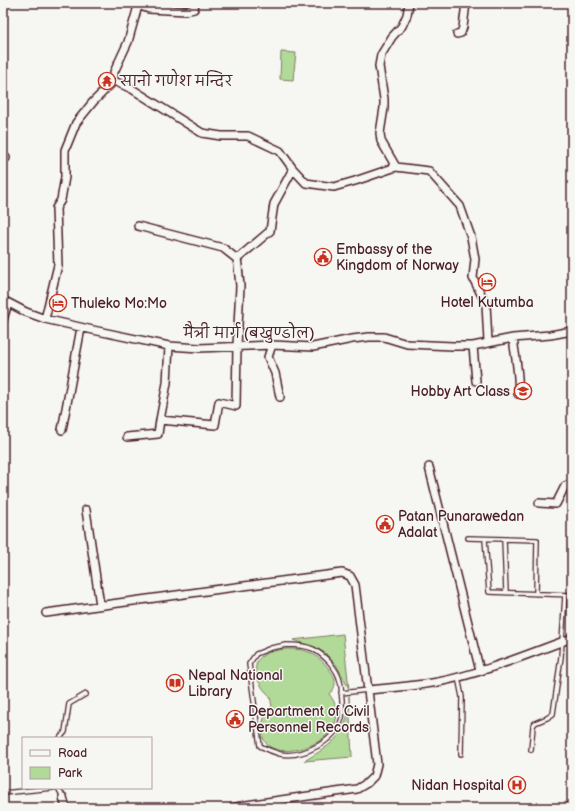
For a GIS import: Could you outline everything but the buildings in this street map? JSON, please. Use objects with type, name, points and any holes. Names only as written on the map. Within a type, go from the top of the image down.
[{"type":"street","points":[[45,319],[58,265],[56,208],[61,200],[65,150],[76,123],[93,102],[114,81],[114,72],[128,42],[135,4],[149,9],[186,11],[194,9],[195,3]]},
{"type":"street","points":[[396,167],[381,141],[380,134],[384,99],[379,66],[381,55],[392,37],[402,26],[407,15],[409,3]]},
{"type":"street","points":[[457,34],[461,33],[463,27],[466,3]]},
{"type":"street","points":[[114,81],[132,89],[202,133],[221,136],[248,136],[280,152],[293,170],[306,182],[334,187],[396,167],[429,172],[460,206],[471,237],[475,259],[473,278],[486,304],[488,342]]},
{"type":"street","points":[[236,259],[270,231],[274,204],[293,170]]},
{"type":"street","points":[[138,226],[222,248],[236,259],[238,266],[240,286],[236,346],[236,406],[219,402],[215,425],[160,420]]},
{"type":"street","points":[[3,320],[6,301]]},
{"type":"street","name":"मैत्री मार्ग (बखुण्डोल)","points":[[6,301],[26,312],[45,319],[81,328],[169,346],[199,348],[272,345],[313,347],[369,337],[384,337],[407,344],[472,346],[513,338],[550,335],[572,331]]},
{"type":"street","points":[[62,430],[81,328]]},
{"type":"street","points":[[513,338],[519,388],[518,394]]},
{"type":"street","points":[[272,345],[268,357],[275,373],[280,397]]},
{"type":"street","points":[[127,437],[158,434],[167,383],[169,346]]},
{"type":"street","points":[[472,346],[476,381]]},
{"type":"street","points":[[429,467],[480,671]]},
{"type":"street","points":[[539,503],[556,504],[565,486],[572,483]]},
{"type":"street","points":[[86,510],[100,606]]},
{"type":"street","points":[[46,613],[342,573],[350,576],[355,585],[377,764],[374,776],[367,783],[357,789],[232,808]]},
{"type":"street","points":[[368,690],[419,685],[458,677],[480,671],[572,638]]},
{"type":"street","points":[[63,797],[66,808]]},
{"type":"lane","points":[[468,538],[537,540],[536,594]]},
{"type":"lane","points":[[485,539],[489,592],[572,596]]},
{"type":"lane","points":[[504,539],[506,592]]},
{"type":"lane","points":[[531,750],[533,726],[535,723],[553,714],[562,642],[565,595]]},
{"type":"lane","points":[[286,645],[312,649],[322,655],[336,672],[340,681],[341,693],[343,707],[342,718],[330,737],[322,744],[304,752],[292,754],[280,754],[260,746],[249,664],[256,654],[271,648],[286,645]]},
{"type":"lane","points":[[458,677],[462,697],[461,754]]},
{"type":"lane","points":[[341,693],[368,690]]},
{"type":"lane","points":[[61,737],[65,732],[69,704],[86,694]]},
{"type":"lane","points":[[3,793],[43,789]]},
{"type":"lane","points":[[59,789],[63,797]]},
{"type":"green space","points":[[281,52],[296,53],[293,80],[280,79]]},
{"type":"green space","points":[[343,634],[349,689],[337,666],[325,653],[293,640]]},
{"type":"green space","points":[[286,649],[302,650],[311,653],[330,670],[335,679],[335,683],[334,688],[329,694],[335,704],[337,715],[332,728],[322,739],[303,748],[285,751],[276,750],[269,746],[264,740],[262,731],[263,723],[265,716],[272,706],[270,697],[258,680],[256,667],[260,658],[269,652]]},
{"type":"green space","points":[[349,696],[352,757],[304,761],[331,743],[343,729],[349,709]]},
{"type":"place","name":"सानो गणेश मन्दिर","points":[[107,81]]},
{"type":"place","name":"Embassy of the Kingdom of Norway","points":[[323,257]]},
{"type":"place","name":"Hotel Kutumba","points":[[487,282]]},
{"type":"place","name":"Thuleko Mo:Mo","points":[[58,303]]},
{"type":"place","name":"Hobby Art Class","points":[[523,391]]},
{"type":"place","name":"Patan Punarawedan Adalat","points":[[385,524]]},
{"type":"place","name":"Nepal National Library","points":[[175,683]]},
{"type":"place","name":"Department of Civil Personnel Records","points":[[235,719]]},
{"type":"place","name":"Nidan Hospital","points":[[517,785]]}]
